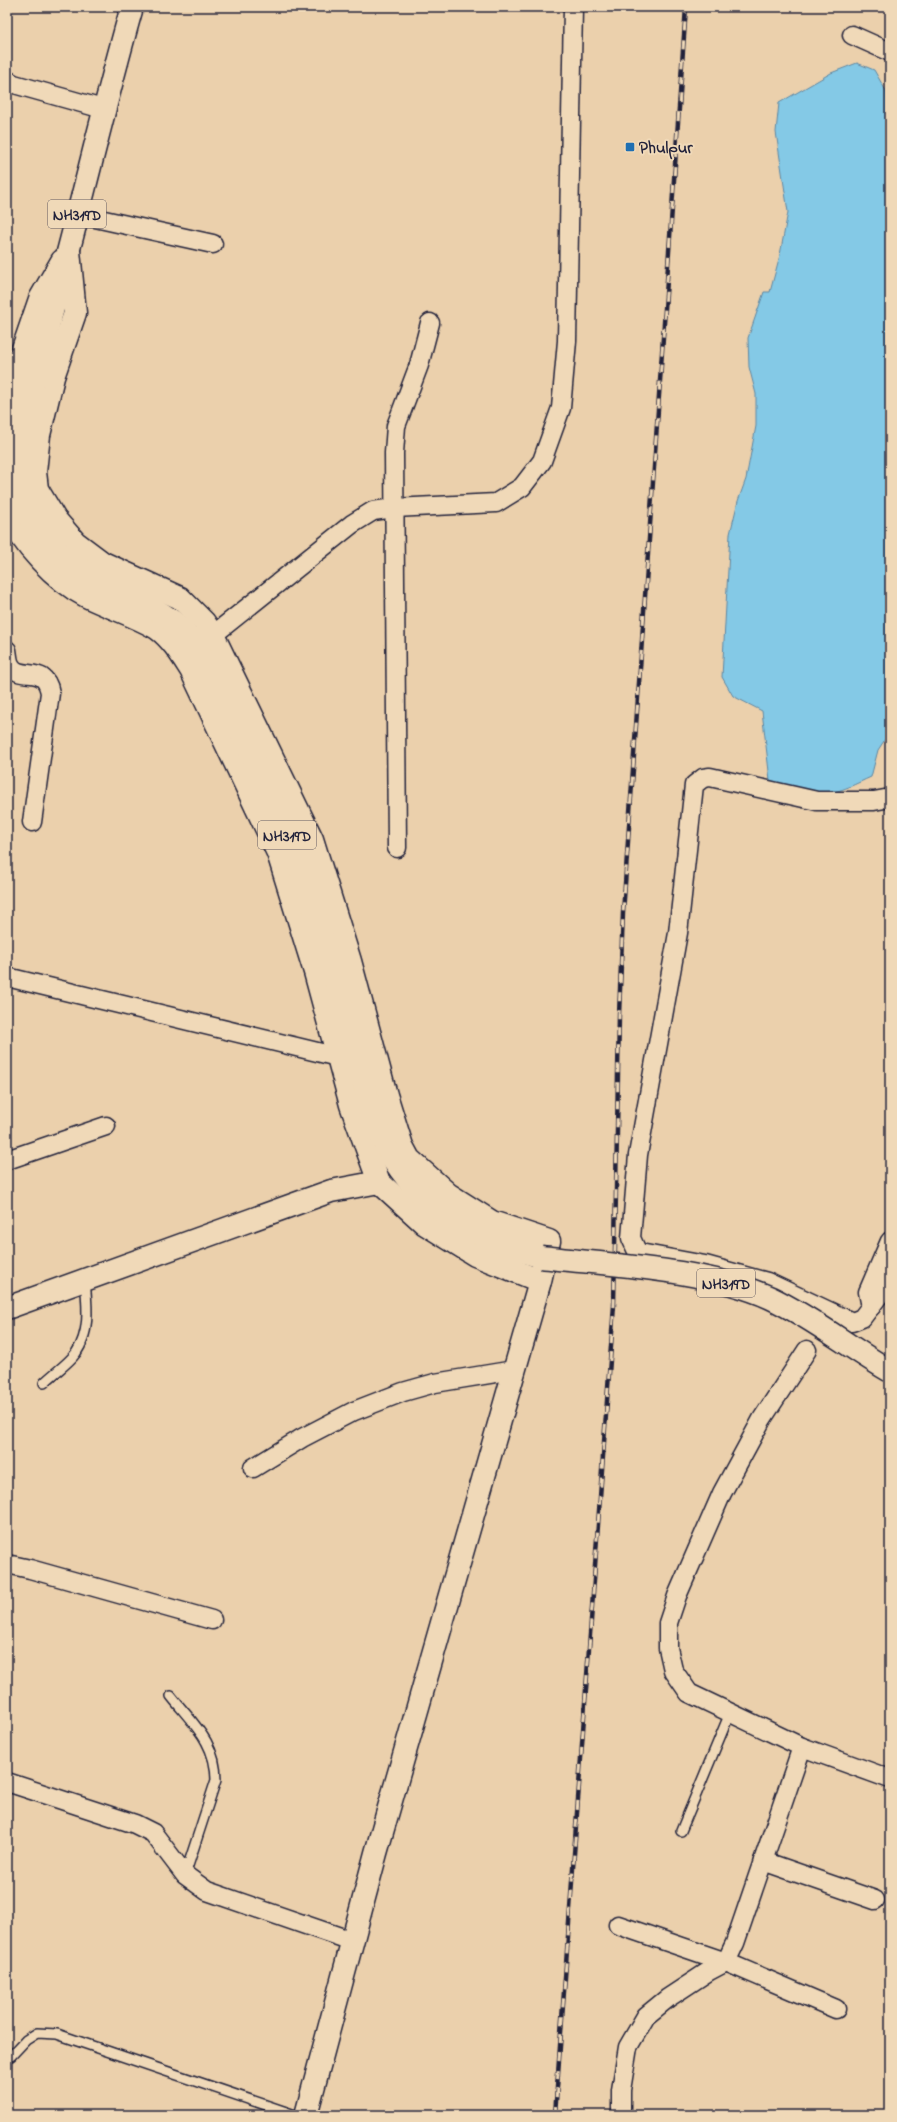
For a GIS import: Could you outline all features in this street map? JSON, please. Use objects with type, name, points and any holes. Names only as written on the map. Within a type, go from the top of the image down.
[{"type":"main road","name":"NH319D","points":[[132,7],[103,109],[69,250],[15,415],[16,474],[22,502],[31,522],[46,540],[84,571],[175,623],[190,638],[205,661],[264,781],[293,848],[316,916],[370,1105],[382,1137],[397,1164],[416,1188],[436,1207],[457,1222],[481,1236],[508,1247],[540,1257],[686,1275],[751,1290],[794,1311],[890,1372]]},
{"type":"main road","points":[[69,250],[75,313],[53,377],[39,435],[36,472],[37,489],[55,519],[75,542],[103,563],[180,598],[204,622],[213,636],[312,839],[350,961],[402,1146],[409,1159],[448,1194],[492,1222],[550,1241],[540,1281],[352,1941],[306,2115]]},
{"type":"main road","points":[[7,512],[25,541],[50,570],[84,595],[159,630],[175,646],[191,670],[278,853],[315,972],[350,1105],[379,1182],[425,1224],[475,1255],[540,1281]]},
{"type":"main road","points":[[331,1191],[357,1172],[369,1158]]},
{"type":"main road","points":[[7,1308],[331,1191],[379,1182]]},
{"type":"street","points":[[213,636],[352,524],[370,512],[394,508],[496,503],[522,487],[542,461],[561,408],[567,341],[573,7]]},
{"type":"street","points":[[852,35],[890,52]]},
{"type":"street","points":[[7,80],[14,84],[103,109]]},
{"type":"street","points":[[77,214],[213,244]]},
{"type":"street","points":[[397,848],[394,453],[396,426],[419,365],[430,323]]},
{"type":"street","points":[[7,650],[11,666],[16,670],[43,678],[48,684],[50,693],[32,822]]},
{"type":"street","points":[[890,798],[874,800],[817,801],[710,777],[703,778],[694,785],[678,933],[638,1155],[631,1238],[636,1249],[640,1253],[705,1265],[767,1282],[850,1322],[855,1322],[862,1318],[890,1282]]},
{"type":"street","points":[[7,977],[338,1057]]},
{"type":"street","points":[[7,1160],[106,1126]]},
{"type":"street","points":[[871,1307],[868,1292],[890,1241]]},
{"type":"street","points":[[807,1350],[762,1419],[722,1493],[677,1596],[668,1623],[668,1648],[673,1670],[689,1693],[802,1747],[890,1778]]},
{"type":"street","points":[[253,1468],[302,1438],[354,1411],[403,1392],[435,1383],[514,1370]]},
{"type":"street","points":[[7,1564],[30,1569],[212,1620]]},
{"type":"street","points":[[621,2115],[621,2090],[628,2047],[646,2016],[668,1998],[709,1971],[726,1962],[735,1943],[802,1747]]},
{"type":"street","points":[[7,1782],[134,1824],[153,1834],[185,1875],[207,1891],[352,1941]]},
{"type":"street","points":[[763,1861],[876,1900]]},
{"type":"street","points":[[618,1925],[726,1962],[836,2009]]},
{"type":"lane","points":[[44,1383],[76,1353],[85,1334],[88,1316],[85,1280]]},
{"type":"lane","points":[[171,1696],[210,1744],[216,1766],[216,1780],[185,1875]]},
{"type":"lane","points":[[681,1831],[730,1713]]},
{"type":"lane","points":[[12,2056],[26,2040],[37,2033],[57,2034],[295,2115]]},
{"type":"water","points":[[857,63],[874,70],[886,91],[890,118],[890,732],[878,750],[871,777],[830,793],[817,793],[797,789],[770,780],[762,711],[733,696],[722,677],[730,534],[738,501],[746,479],[756,426],[756,394],[749,367],[748,338],[764,292],[770,292],[780,255],[788,212],[776,132],[779,103],[831,73]]},
{"type":"railway","points":[[555,2115],[614,1305],[619,1015],[623,913],[686,7]]},
{"type":"place","name":"Phulpur","points":[[630,147]]}]
